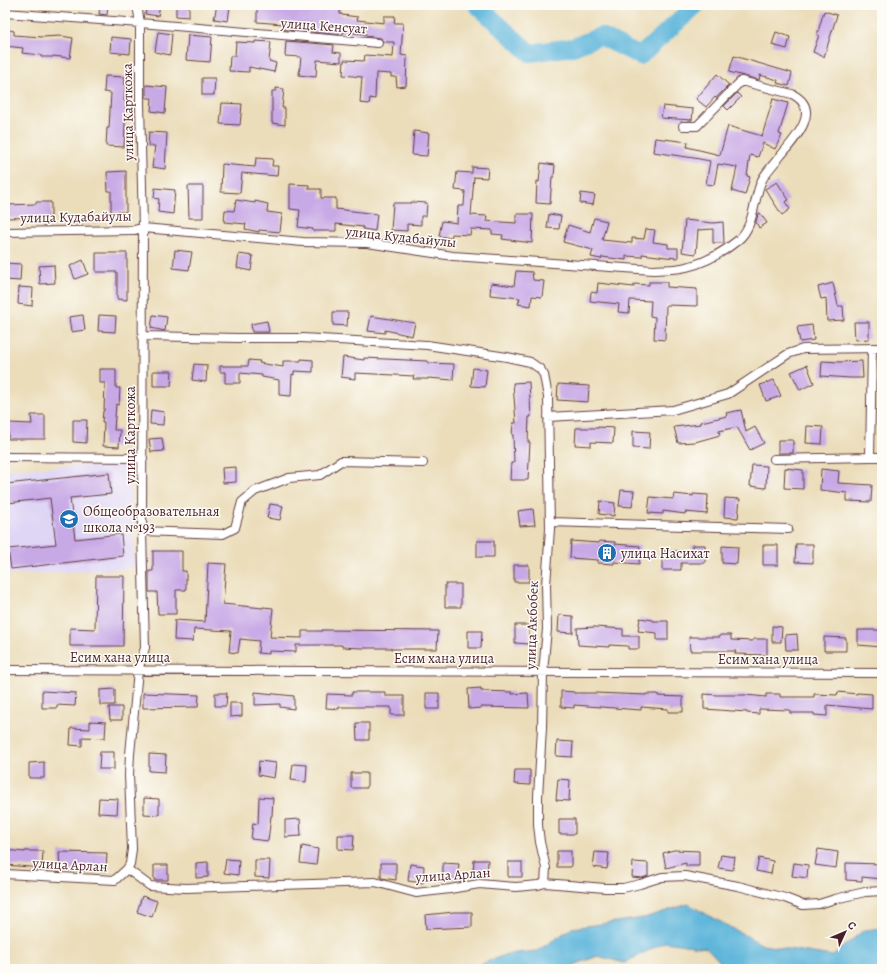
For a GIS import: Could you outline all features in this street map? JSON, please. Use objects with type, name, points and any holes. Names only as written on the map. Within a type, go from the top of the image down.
[{"type":"street","name":"улица Карткожа","points":[[127,869],[130,864],[132,849],[128,775],[138,670],[145,648],[142,531],[143,228],[140,23],[137,5]]},
{"type":"street","name":"улица Кенсуат","points":[[5,13],[378,43]]},
{"type":"street","name":"улица Кудабайулы","points":[[5,232],[134,230],[143,228],[303,242],[367,243],[452,256],[653,270],[686,267],[712,258],[744,234],[749,223],[762,180],[797,137],[806,114],[805,106],[800,98],[792,94],[741,81],[697,126],[683,126]]},
{"type":"street","name":"улица Акбобек","points":[[143,336],[302,338],[427,344],[530,362],[544,374],[548,416],[550,522],[546,585],[547,629],[543,672],[538,825],[546,868],[545,883]]},
{"type":"street","points":[[870,457],[872,348]]},
{"type":"street","points":[[548,416],[672,410],[728,394],[788,354],[803,349],[882,348]]},
{"type":"street","points":[[5,457],[143,458]]},
{"type":"street","points":[[774,459],[882,457]]},
{"type":"street","points":[[142,531],[223,534],[235,528],[242,502],[255,491],[289,478],[320,475],[341,461],[423,463]]},
{"type":"street","points":[[550,522],[788,529]]},
{"type":"street","name":"Есим хана улица","points":[[5,670],[882,673]]},
{"type":"street","name":"улица Арлан","points":[[5,874],[115,880],[127,869],[150,886],[186,888],[375,882],[416,893],[479,884],[516,887],[545,883],[623,888],[662,877],[685,876],[738,886],[785,898],[803,905],[819,904],[865,892],[882,891]]},
{"type":"shaded area","name":"Общеобразовательная школа №193","points":[[129,463],[135,568],[5,575],[5,469]]},
{"type":"water","points":[[688,904],[763,945],[832,956],[864,930],[882,928],[882,969],[727,969],[707,948],[665,942],[624,963],[598,956],[571,966],[567,969],[469,969],[507,954],[537,951],[572,928],[644,918]]},
{"type":"building","points":[[100,5],[108,5],[107,15],[99,14]]},
{"type":"building","points":[[147,5],[160,5],[158,16],[145,14]]},
{"type":"building","points":[[176,5],[189,5],[189,17],[176,16]]},
{"type":"building","points":[[217,5],[230,6],[228,21],[214,19]]},
{"type":"building","points":[[257,5],[340,5],[340,14],[342,15],[358,17],[357,20],[384,23],[384,16],[395,16],[394,23],[403,23],[401,55],[407,56],[406,86],[397,87],[396,77],[391,77],[391,74],[376,73],[375,99],[370,98],[369,104],[360,103],[362,77],[343,75],[344,60],[364,61],[365,55],[393,57],[394,42],[383,42],[381,38],[366,36],[366,34],[343,32],[343,35],[287,30],[283,29],[284,24],[257,22]]},
{"type":"building","points":[[824,11],[837,15],[824,57],[813,52],[819,35],[817,35]]},
{"type":"building","points":[[5,29],[14,31],[14,35],[42,37],[61,36],[73,38],[70,58],[53,56],[41,57],[41,55],[22,53],[23,48],[5,46]]},
{"type":"building","points":[[158,32],[172,34],[170,55],[155,52]]},
{"type":"building","points":[[776,32],[790,37],[787,49],[772,45]]},
{"type":"building","points":[[188,35],[212,37],[210,62],[186,60]]},
{"type":"building","points":[[111,37],[131,39],[130,54],[110,52]]},
{"type":"building","points":[[255,41],[271,42],[269,61],[276,63],[274,72],[249,67],[249,72],[229,71],[230,56],[235,56],[236,42],[255,43]]},
{"type":"building","points":[[286,41],[334,45],[333,52],[341,53],[341,62],[317,60],[316,77],[299,75],[301,57],[285,56]]},
{"type":"building","points":[[734,56],[792,73],[789,86],[777,83],[778,80],[760,75],[759,80],[729,72]]},
{"type":"building","points":[[717,74],[729,85],[706,107],[696,99]]},
{"type":"building","points":[[105,76],[125,77],[124,101],[126,101],[124,147],[106,146],[107,128],[109,128],[111,93],[104,92]]},
{"type":"building","points":[[202,78],[215,78],[214,95],[202,95]]},
{"type":"building","points":[[146,85],[167,87],[165,113],[151,111],[152,98],[146,98]]},
{"type":"building","points":[[276,88],[284,89],[282,108],[285,108],[285,125],[272,123],[272,91],[276,91]]},
{"type":"building","points":[[737,93],[741,97],[728,110],[724,106]]},
{"type":"building","points":[[773,99],[788,103],[779,134],[782,135],[775,149],[763,143],[758,157],[750,155],[747,176],[750,177],[745,195],[732,191],[737,167],[718,164],[714,185],[706,184],[710,161],[653,152],[655,138],[688,142],[687,147],[720,155],[728,126],[762,136]]},
{"type":"building","points":[[222,103],[242,104],[240,125],[220,124]]},
{"type":"building","points":[[663,106],[693,109],[692,120],[661,118]]},
{"type":"building","points":[[414,131],[429,133],[427,156],[412,155]]},
{"type":"building","points":[[149,132],[167,133],[165,169],[152,167],[155,146],[148,146]]},
{"type":"building","points":[[256,158],[273,159],[272,166],[278,166],[277,176],[242,173],[240,193],[221,192],[222,164],[255,167]]},
{"type":"building","points":[[541,163],[555,165],[554,177],[552,177],[550,204],[536,203],[537,181],[539,182]]},
{"type":"building","points":[[472,167],[488,168],[487,178],[474,177],[471,215],[487,216],[486,221],[516,223],[516,214],[533,214],[532,243],[502,239],[503,235],[492,234],[492,230],[471,229],[470,235],[452,234],[451,238],[439,236],[442,221],[457,223],[458,206],[464,206],[465,191],[455,190],[457,172],[472,173]]},
{"type":"building","points":[[126,171],[126,212],[111,212],[111,191],[108,191],[107,172]]},
{"type":"building","points":[[777,182],[789,200],[785,202],[790,209],[782,215],[765,189]]},
{"type":"building","points":[[290,184],[309,185],[309,189],[321,189],[321,198],[336,198],[336,209],[377,214],[375,231],[363,229],[363,227],[336,224],[336,231],[313,231],[313,229],[298,227],[300,210],[290,209]]},
{"type":"building","points":[[188,186],[203,186],[203,218],[189,218]]},
{"type":"building","points":[[155,188],[175,190],[173,214],[158,212],[159,199],[154,198]]},
{"type":"building","points":[[581,193],[595,195],[593,205],[580,203]]},
{"type":"building","points":[[236,200],[255,203],[255,201],[268,204],[267,212],[282,214],[280,232],[259,230],[259,232],[245,229],[246,224],[224,222],[225,210],[234,211]]},
{"type":"building","points":[[36,202],[51,202],[51,217],[5,218],[5,205],[36,204]]},
{"type":"building","points":[[393,203],[427,203],[426,216],[421,216],[421,225],[407,224],[407,231],[391,230]]},
{"type":"building","points":[[760,213],[767,223],[759,228],[756,222],[758,214]]},
{"type":"building","points":[[549,214],[561,216],[559,229],[547,228]]},
{"type":"building","points":[[594,218],[607,221],[602,240],[632,243],[632,238],[644,239],[646,229],[655,230],[653,242],[668,244],[668,248],[678,248],[678,258],[642,254],[642,257],[626,256],[626,260],[602,257],[601,259],[591,257],[593,250],[563,242],[568,225],[590,232]]},
{"type":"building","points":[[685,220],[713,223],[723,222],[724,243],[713,243],[713,229],[698,230],[696,254],[682,252]]},
{"type":"building","points":[[175,250],[192,252],[189,270],[173,268]]},
{"type":"building","points":[[96,253],[127,253],[127,300],[117,299],[117,272],[96,272]]},
{"type":"building","points":[[239,254],[253,256],[251,271],[237,268]]},
{"type":"building","points":[[83,260],[88,274],[75,279],[70,266]]},
{"type":"building","points":[[5,263],[21,264],[20,281],[5,280]]},
{"type":"building","points":[[54,265],[55,283],[40,284],[39,266]]},
{"type":"building","points":[[516,271],[532,272],[533,280],[544,281],[542,297],[532,296],[531,306],[518,304],[520,298],[490,295],[491,283],[514,286]]},
{"type":"building","points":[[649,282],[667,282],[667,287],[697,289],[697,306],[666,305],[665,340],[654,339],[655,317],[650,316],[651,301],[630,300],[629,313],[618,312],[619,304],[590,301],[591,292],[597,293],[598,283],[634,287],[634,284],[649,285]]},
{"type":"building","points":[[833,283],[838,306],[843,306],[844,320],[827,321],[826,298],[821,299],[818,287]]},
{"type":"building","points":[[19,287],[33,288],[32,306],[18,304]]},
{"type":"building","points":[[333,312],[348,312],[347,326],[333,325]]},
{"type":"building","points":[[83,315],[85,330],[71,332],[69,317]]},
{"type":"building","points":[[99,315],[116,316],[115,332],[98,331]]},
{"type":"building","points":[[153,315],[167,317],[165,331],[151,328]]},
{"type":"building","points":[[371,316],[415,323],[412,336],[385,330],[385,333],[368,331]]},
{"type":"building","points":[[267,321],[269,332],[252,332],[251,324]]},
{"type":"building","points":[[854,322],[869,322],[869,339],[855,340]]},
{"type":"building","points":[[812,325],[814,340],[800,342],[797,327]]},
{"type":"building","points":[[343,357],[364,360],[364,358],[428,361],[428,363],[454,364],[453,380],[428,378],[413,379],[414,376],[355,373],[355,379],[341,377]]},
{"type":"building","points":[[301,359],[313,360],[313,372],[294,371],[294,375],[292,374],[291,396],[279,395],[279,380],[262,377],[262,375],[240,373],[240,383],[225,383],[225,372],[220,372],[220,366],[248,366],[249,360],[260,361],[259,363],[283,367],[283,361],[301,361]]},
{"type":"building","points":[[822,361],[862,361],[863,378],[821,376]]},
{"type":"building","points":[[194,364],[207,365],[206,382],[192,380]]},
{"type":"building","points":[[807,365],[814,383],[800,390],[791,372]]},
{"type":"building","points":[[473,368],[487,370],[485,387],[471,386]]},
{"type":"building","points":[[100,369],[116,369],[116,388],[120,388],[119,405],[116,404],[114,430],[120,430],[119,447],[103,446],[104,422],[102,422],[105,383],[100,383]]},
{"type":"building","points":[[153,371],[172,371],[171,386],[153,386]]},
{"type":"building","points":[[774,380],[781,396],[766,401],[760,385]]},
{"type":"building","points":[[529,382],[531,417],[529,417],[528,442],[530,442],[528,480],[510,480],[511,463],[514,463],[512,435],[513,423],[516,423],[513,383]]},
{"type":"building","points":[[558,384],[589,386],[588,402],[557,400]]},
{"type":"building","points":[[151,410],[164,412],[163,425],[150,424]]},
{"type":"building","points":[[741,410],[746,432],[755,427],[764,443],[750,450],[737,427],[719,431],[720,435],[695,442],[678,443],[674,427],[701,424],[701,422],[727,416],[726,413]]},
{"type":"building","points":[[31,415],[45,415],[45,439],[8,439],[9,423],[32,424]]},
{"type":"building","points":[[73,420],[87,420],[86,443],[73,442]]},
{"type":"building","points":[[807,426],[823,427],[822,444],[806,443]]},
{"type":"building","points":[[576,428],[614,428],[613,443],[591,442],[591,446],[575,445]]},
{"type":"building","points":[[633,431],[650,432],[649,449],[633,448]]},
{"type":"building","points":[[162,438],[164,451],[151,452],[149,439]]},
{"type":"building","points":[[778,440],[793,440],[793,453],[778,453]]},
{"type":"building","points":[[752,465],[767,466],[766,488],[750,486]]},
{"type":"building","points":[[236,467],[236,482],[223,483],[222,468]]},
{"type":"building","points":[[785,468],[803,470],[803,489],[784,488]]},
{"type":"building","points":[[821,469],[839,471],[838,483],[872,485],[871,502],[847,501],[847,493],[820,490]]},
{"type":"building","points":[[109,473],[111,494],[70,498],[75,539],[121,534],[123,556],[11,569],[8,549],[56,544],[50,498],[8,503],[6,484]]},
{"type":"building","name":"улица Насихат","points":[[621,490],[634,491],[632,507],[619,506]]},
{"type":"building","points":[[674,494],[693,496],[693,494],[708,495],[707,514],[685,512],[685,514],[663,511],[663,514],[648,513],[650,497],[673,499]]},
{"type":"building","name":"улица Насихат","points":[[725,498],[740,499],[738,518],[724,517]]},
{"type":"building","name":"улица Насихат","points":[[600,501],[615,503],[614,516],[599,514]]},
{"type":"building","points":[[270,504],[283,506],[280,520],[267,518]]},
{"type":"building","points":[[533,509],[535,525],[520,526],[518,511]]},
{"type":"building","points":[[477,541],[494,541],[494,557],[477,557]]},
{"type":"building","points":[[571,541],[599,543],[599,541],[615,542],[615,544],[640,546],[639,564],[614,562],[614,564],[598,563],[598,560],[570,558]]},
{"type":"building","points":[[796,544],[813,544],[813,563],[795,562]]},
{"type":"building","points":[[692,545],[705,545],[705,563],[681,563],[681,570],[662,570],[662,551],[692,551]]},
{"type":"building","points":[[763,545],[778,545],[778,565],[763,565]]},
{"type":"building","name":"улица Насихат","points":[[722,546],[738,547],[737,564],[722,563]]},
{"type":"building","points":[[153,551],[182,551],[182,571],[186,571],[186,590],[176,590],[176,614],[158,614],[157,592],[149,592],[149,571],[153,571]]},
{"type":"building","points":[[208,563],[226,564],[223,604],[273,608],[270,637],[302,638],[302,631],[322,630],[438,631],[437,649],[362,648],[342,647],[342,645],[296,645],[296,652],[269,651],[269,654],[258,653],[259,641],[240,639],[238,653],[229,652],[231,631],[194,629],[193,641],[174,640],[175,620],[205,622]]},
{"type":"building","points":[[514,565],[529,565],[529,582],[514,582]]},
{"type":"building","points":[[96,576],[124,576],[123,646],[70,646],[70,628],[95,629]]},
{"type":"building","points":[[445,584],[461,584],[461,607],[445,607]]},
{"type":"building","points":[[559,615],[573,616],[573,633],[558,632]]},
{"type":"building","points":[[640,618],[653,621],[668,621],[668,640],[657,640],[657,633],[638,631]]},
{"type":"building","points":[[515,625],[529,625],[529,644],[515,643]]},
{"type":"building","points":[[772,626],[782,627],[781,642],[772,642]]},
{"type":"building","points":[[595,627],[623,629],[623,636],[639,636],[639,649],[628,649],[628,646],[609,645],[609,647],[578,645],[577,628]]},
{"type":"building","points":[[858,630],[882,630],[882,647],[858,645]]},
{"type":"building","points":[[468,631],[482,631],[481,648],[468,648]]},
{"type":"building","points":[[797,634],[798,650],[786,650],[785,635]]},
{"type":"building","points":[[720,635],[731,635],[731,640],[753,641],[753,639],[767,639],[767,655],[735,654],[736,651],[690,651],[689,637],[720,637]]},
{"type":"building","points":[[824,637],[846,638],[846,651],[824,651]]},
{"type":"building","points":[[481,688],[481,691],[512,692],[512,694],[528,693],[529,708],[481,707],[469,709],[468,689]]},
{"type":"building","points":[[115,689],[115,705],[100,705],[100,690]]},
{"type":"building","points":[[42,691],[76,693],[75,706],[57,705],[57,708],[42,708]]},
{"type":"building","points":[[561,691],[574,693],[658,694],[658,696],[683,697],[683,712],[668,712],[668,709],[641,707],[641,710],[574,705],[574,708],[561,707]]},
{"type":"building","points":[[255,692],[294,696],[294,709],[280,707],[280,704],[255,705]]},
{"type":"building","points":[[352,692],[385,692],[385,696],[404,696],[404,715],[391,715],[391,707],[326,708],[327,694],[352,695]]},
{"type":"building","points":[[838,692],[872,694],[872,709],[827,705],[827,716],[814,715],[814,713],[790,713],[790,710],[759,709],[759,714],[704,709],[704,694],[766,697],[766,694],[780,694],[780,697],[814,697],[814,694],[837,695]]},
{"type":"building","points":[[143,693],[199,695],[198,707],[143,708]]},
{"type":"building","points":[[215,693],[227,693],[226,706],[215,706]]},
{"type":"building","points":[[426,693],[439,693],[439,709],[426,709]]},
{"type":"building","points":[[230,703],[242,703],[242,716],[230,717]]},
{"type":"building","points":[[109,707],[122,707],[122,720],[110,720]]},
{"type":"building","points":[[90,721],[106,722],[105,738],[82,737],[82,746],[70,745],[71,728],[90,729]]},
{"type":"building","points":[[356,723],[369,723],[369,740],[357,740]]},
{"type":"building","points":[[557,741],[573,742],[572,757],[556,756]]},
{"type":"building","points":[[100,752],[114,752],[114,769],[99,769]]},
{"type":"building","points":[[149,754],[166,755],[165,772],[149,771]]},
{"type":"building","points":[[259,761],[276,763],[274,778],[258,775]]},
{"type":"building","points":[[44,762],[44,778],[29,778],[29,763]]},
{"type":"building","points":[[293,764],[307,765],[306,782],[291,780]]},
{"type":"building","points":[[515,770],[530,770],[530,785],[514,784]]},
{"type":"building","points":[[351,773],[367,773],[367,788],[351,788]]},
{"type":"building","points":[[558,779],[570,780],[569,801],[556,800]]},
{"type":"building","points":[[259,797],[273,798],[268,841],[251,839],[253,823],[258,824]]},
{"type":"building","points":[[99,798],[118,799],[117,814],[98,813]]},
{"type":"building","points":[[144,798],[159,799],[159,815],[144,814]]},
{"type":"building","points":[[300,819],[301,836],[285,837],[285,820]]},
{"type":"building","points":[[559,819],[575,819],[575,834],[559,834]]},
{"type":"building","points":[[338,835],[354,835],[353,850],[338,849]]},
{"type":"building","points":[[302,846],[318,849],[316,865],[300,863]]},
{"type":"building","points":[[818,849],[838,852],[836,868],[815,865]]},
{"type":"building","points":[[5,850],[25,852],[43,851],[42,868],[5,865]]},
{"type":"building","points":[[674,850],[699,851],[699,866],[686,866],[686,863],[666,868],[663,853]]},
{"type":"building","points":[[557,851],[571,851],[571,867],[557,867]]},
{"type":"building","points":[[59,852],[107,853],[106,871],[60,870]]},
{"type":"building","points":[[595,852],[609,853],[607,869],[593,867]]},
{"type":"building","points":[[721,855],[735,857],[733,870],[718,868]]},
{"type":"building","points":[[759,858],[773,861],[771,874],[756,871]]},
{"type":"building","points":[[226,859],[239,860],[238,875],[224,873]]},
{"type":"building","points":[[255,860],[270,860],[269,878],[255,877]]},
{"type":"building","points":[[474,860],[488,860],[487,875],[473,874]]},
{"type":"building","points":[[208,862],[208,877],[196,878],[196,863]]},
{"type":"building","points":[[508,862],[522,862],[522,877],[508,877]]},
{"type":"building","points":[[633,862],[648,863],[648,876],[642,878],[632,877]]},
{"type":"building","points":[[381,863],[396,863],[396,880],[381,878]]},
{"type":"building","points":[[443,863],[459,864],[457,879],[443,879]]},
{"type":"building","points":[[794,863],[808,865],[807,878],[792,876]]},
{"type":"building","points":[[846,863],[882,864],[882,879],[862,877],[862,881],[846,880]]},
{"type":"building","points":[[410,864],[424,866],[423,883],[408,881]]},
{"type":"building","points":[[154,865],[168,865],[168,880],[154,880]]},
{"type":"building","points":[[142,896],[157,901],[152,917],[137,912]]},
{"type":"building","points":[[472,912],[472,927],[426,929],[425,915]]},
{"type":"waterway","points":[[477,5],[530,53],[573,47],[600,36],[640,56],[696,5]]},
{"type":"place","name":"Общеобразовательная школа №193","points":[[69,519]]},
{"type":"place","name":"улица Насихат","points":[[607,553]]}]
